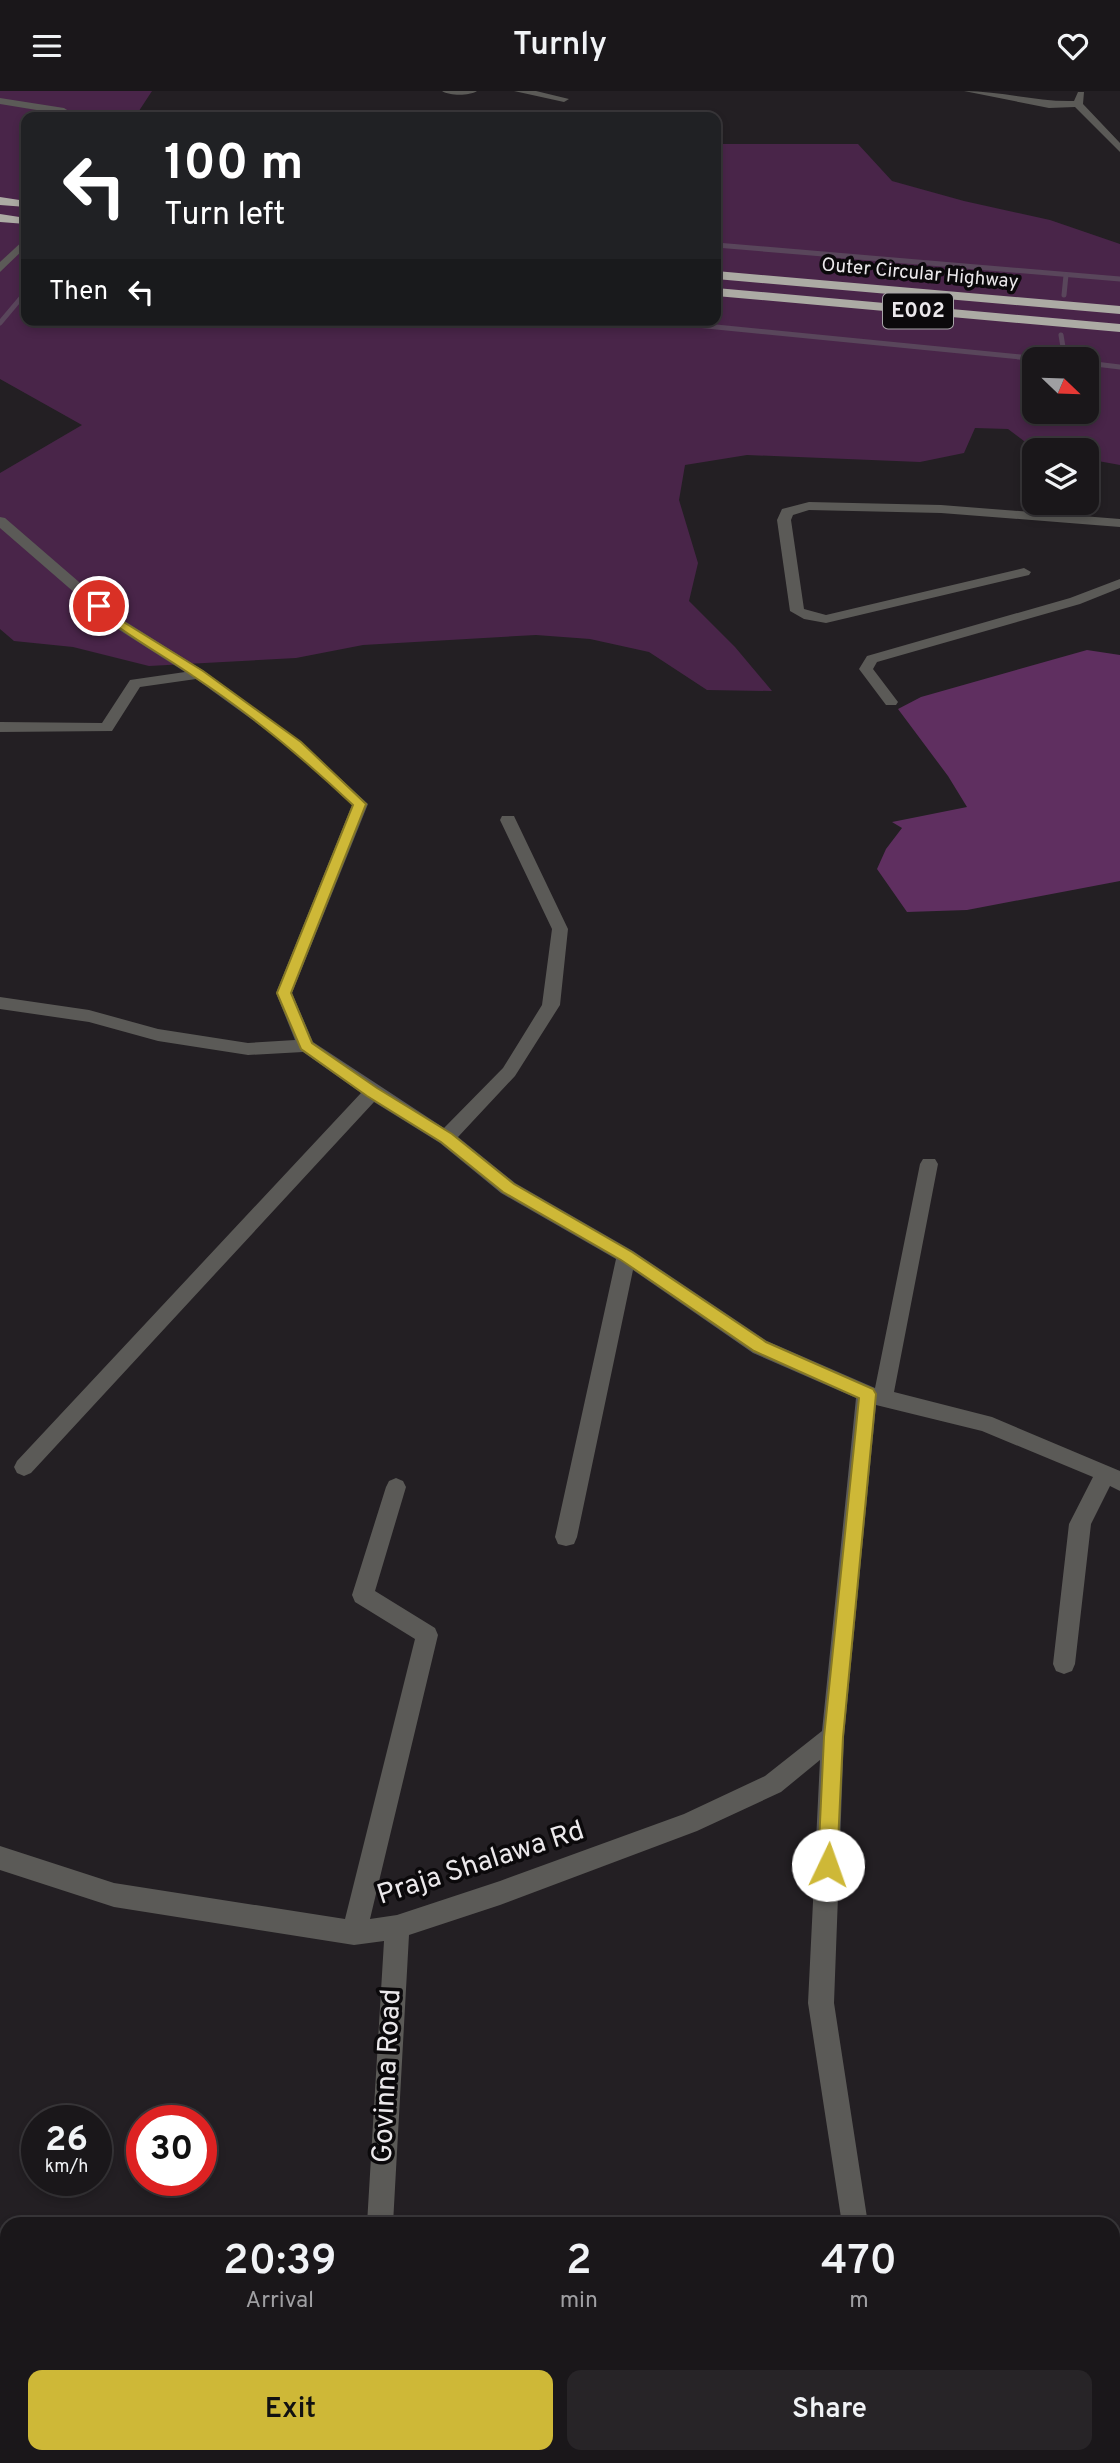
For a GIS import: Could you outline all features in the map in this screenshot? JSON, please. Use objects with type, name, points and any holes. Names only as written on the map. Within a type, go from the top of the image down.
[{"type":"highway","points":[[0,201],[21,203]]},
{"type":"highway","points":[[0,218],[21,220]]},
{"type":"highway","name":"Outer Circular Highway","points":[[721,275],[1120,310]]},
{"type":"highway","name":"Outer Circular Highway","points":[[721,292],[1120,328]]},
{"type":"street","points":[[447,91],[472,91]]},
{"type":"street","points":[[519,91],[564,99]]},
{"type":"street","points":[[968,91],[1049,105],[1078,104],[1120,149]]},
{"type":"street","points":[[1078,104],[1082,91]]},
{"type":"street","points":[[0,101],[66,112]]},
{"type":"street","points":[[0,269],[21,246]]},
{"type":"street","points":[[1024,572],[827,618],[809,617],[797,611],[784,520],[788,512],[809,506],[941,509],[1120,523]]},
{"type":"street","points":[[0,521],[118,623],[199,674],[296,745],[360,804],[284,993],[306,1046],[372,1092],[446,1138],[508,1188],[626,1256],[760,1347],[875,1396],[985,1423],[1113,1477],[1080,1524],[1064,1664]]},
{"type":"street","points":[[891,702],[866,669],[872,659],[1074,601],[1120,583]]},
{"type":"street","points":[[0,727],[107,728],[135,683],[199,674]]},
{"type":"street","points":[[446,1138],[509,1072],[551,1005],[560,929],[508,820]]},
{"type":"street","points":[[0,1003],[89,1016],[158,1035],[247,1049],[306,1046]]},
{"type":"street","points":[[24,1467],[372,1092]]},
{"type":"street","points":[[854,2217],[821,2003],[833,1737],[875,1396],[929,1164]]},
{"type":"street","points":[[566,1537],[626,1256]]},
{"type":"street","points":[[354,1933],[427,1635],[363,1595],[396,1487]]},
{"type":"street","name":"Praja Shalawa Rd","points":[[0,1858],[114,1895],[354,1933],[397,1927],[500,1893],[689,1823],[773,1784],[833,1737]]},
{"type":"street","name":"Govinna Road","points":[[380,2217],[397,1927]]},
{"type":"shaded area","points":[[0,91],[152,91],[138,112],[21,112],[21,326],[721,326],[721,144],[858,144],[892,181],[964,201],[1050,220],[1120,244],[1120,465],[1099,461],[1099,438],[1022,440],[1008,429],[975,428],[964,453],[920,462],[747,455],[685,465],[679,500],[698,563],[689,601],[735,647],[772,691],[707,690],[649,652],[590,639],[536,635],[363,645],[296,658],[149,666],[73,647],[14,641],[0,629],[0,473],[82,425],[0,379]]},
{"type":"shaded area","points":[[1087,650],[1120,655],[1120,881],[967,910],[907,912],[877,869],[886,849],[902,828],[892,822],[967,807],[948,776],[898,709],[921,697]]},
{"type":"waterway","points":[[721,245],[1120,279]]},
{"type":"waterway","points":[[1064,295],[1066,275]]},
{"type":"waterway","points":[[0,323],[21,298]]},
{"type":"waterway","points":[[707,326],[1022,357]]},
{"type":"waterway","points":[[1061,335],[1063,347]]},
{"type":"waterway","points":[[1099,364],[1120,367]]},
{"type":"route","points":[[99,606],[118,623],[199,674],[296,745],[360,804],[284,993],[306,1046],[372,1092],[446,1138],[508,1188],[626,1256],[760,1347],[867,1394],[846,1629],[833,1737],[828,1865]]}]
